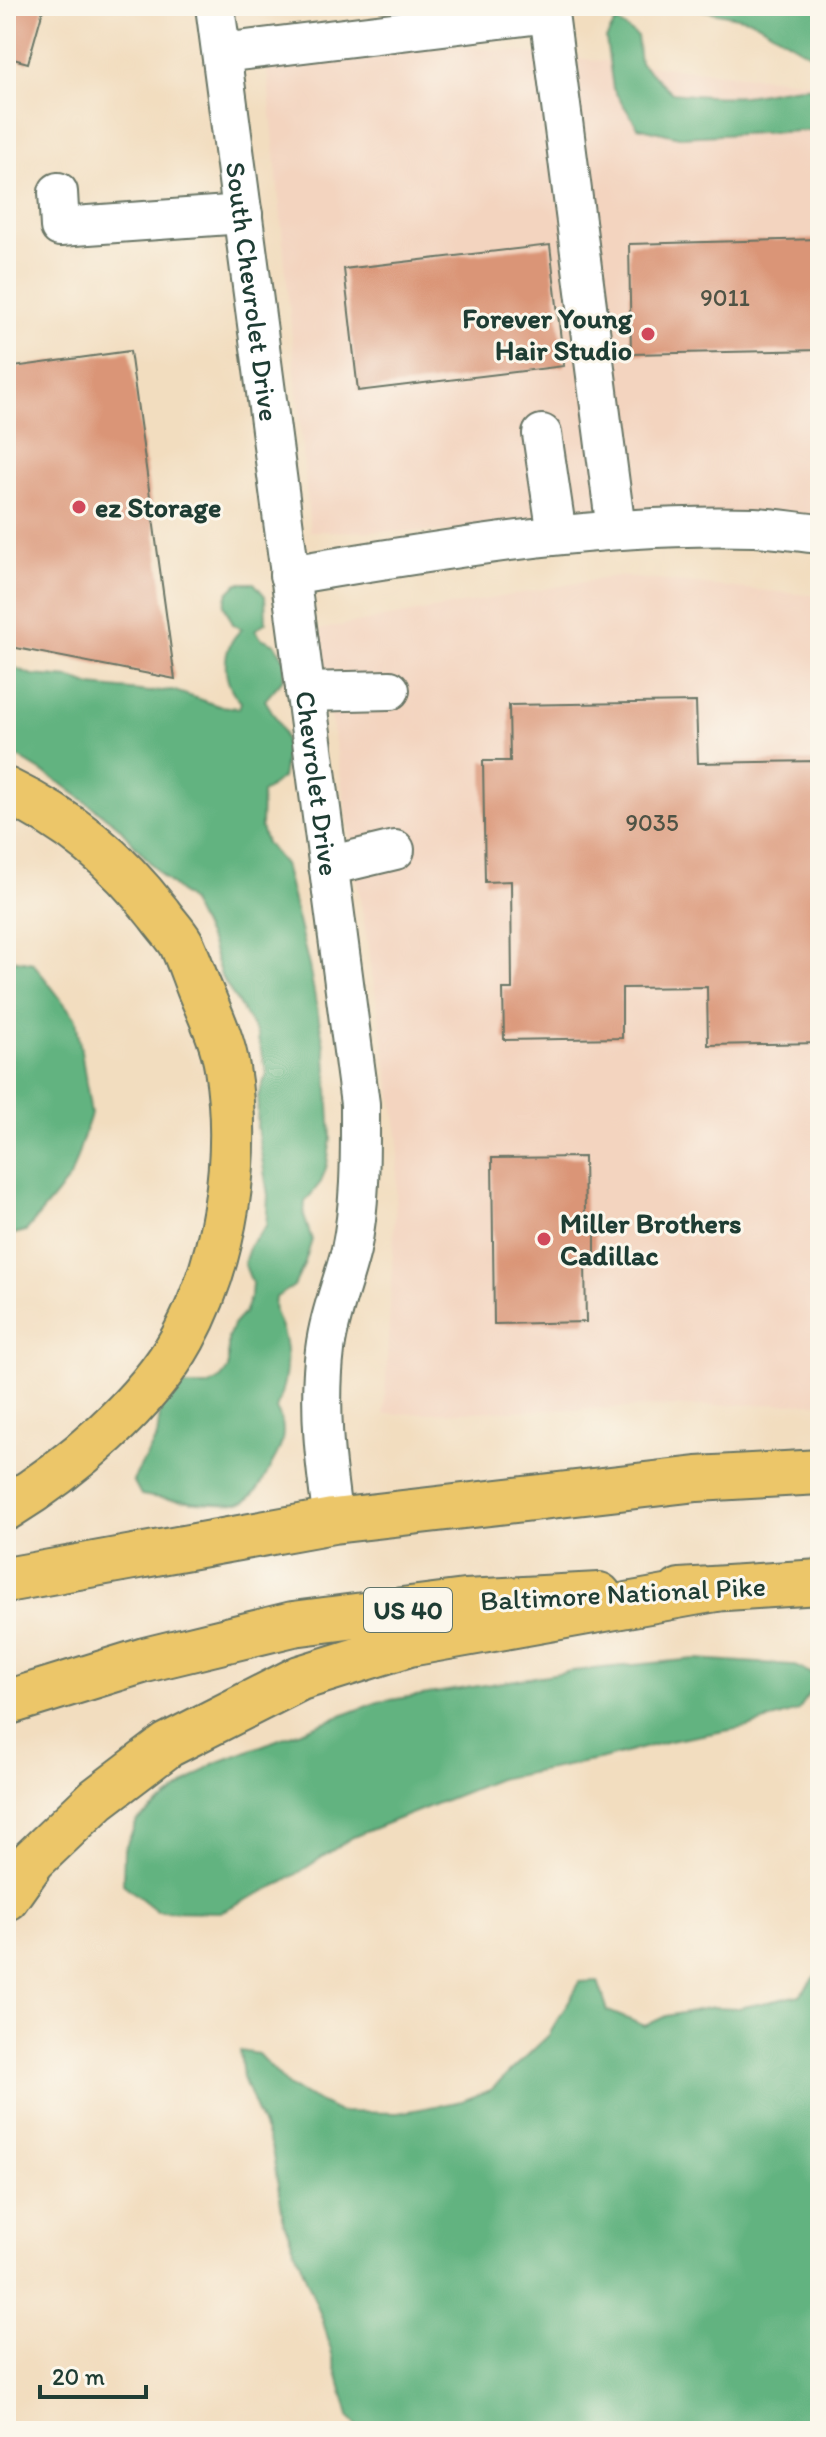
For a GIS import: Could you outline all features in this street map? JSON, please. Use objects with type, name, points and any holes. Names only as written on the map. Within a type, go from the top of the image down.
[{"type":"main road","points":[[6,790],[41,807],[91,841],[135,883],[181,944],[227,1066],[232,1135],[226,1205],[213,1267],[183,1338],[144,1392],[94,1443],[6,1508]]},
{"type":"main road","points":[[6,1580],[333,1521],[697,1479],[820,1472]]},
{"type":"main road","name":"Baltimore National Pike","points":[[6,1703],[145,1660],[293,1624],[465,1602],[820,1582]]},
{"type":"main road","points":[[6,1898],[33,1860],[97,1799],[168,1745],[300,1678],[409,1644],[716,1589]]},
{"type":"street","name":"South Chevrolet Drive","points":[[215,6],[289,575]]},
{"type":"street","points":[[222,53],[549,13],[616,530]]},
{"type":"street","points":[[58,192],[60,227],[243,214]]},
{"type":"street","points":[[542,434],[557,535]]},
{"type":"street","points":[[289,575],[512,539],[616,530],[755,527],[820,534]]},
{"type":"street","name":"Chevrolet Drive","points":[[289,575],[360,1104],[360,1181],[353,1234],[325,1347],[322,1391],[326,1468],[333,1521]]},
{"type":"street","points":[[305,692],[390,690]]},
{"type":"street","points":[[328,866],[395,850]]},
{"type":"shaded area","points":[[263,26],[820,83],[820,534],[310,531]]},
{"type":"shaded area","points":[[616,576],[820,596],[820,1403],[384,1414],[399,1140],[317,630]]},
{"type":"green space","points":[[683,6],[820,6],[820,60],[752,20]]},
{"type":"green space","points":[[616,21],[637,36],[640,63],[672,93],[734,97],[820,87],[820,130],[679,137],[638,127],[613,89],[606,39]]},
{"type":"green space","points":[[238,583],[254,583],[265,596],[266,622],[255,630],[261,638],[275,644],[286,662],[283,679],[265,700],[282,729],[286,753],[282,778],[262,793],[261,828],[266,843],[284,864],[309,966],[326,1056],[331,1138],[321,1182],[305,1202],[304,1216],[312,1240],[304,1265],[294,1286],[275,1298],[274,1303],[286,1353],[284,1382],[276,1409],[283,1427],[281,1444],[255,1493],[245,1501],[226,1503],[141,1495],[133,1480],[157,1437],[161,1406],[168,1394],[180,1386],[208,1386],[228,1369],[228,1338],[251,1295],[252,1283],[244,1263],[250,1245],[266,1226],[268,1195],[257,1128],[258,1096],[267,1073],[256,1032],[221,976],[211,944],[189,900],[162,876],[118,826],[62,784],[6,750],[6,664],[32,675],[71,678],[91,686],[150,692],[172,690],[219,706],[239,708],[241,702],[230,685],[226,665],[230,646],[242,629],[233,624],[224,605],[228,593]]},
{"type":"green space","points":[[6,958],[33,963],[76,1019],[91,1114],[70,1178],[26,1231],[6,1236]]},
{"type":"green space","points":[[695,1659],[792,1665],[820,1677],[798,1711],[747,1727],[498,1779],[353,1837],[284,1882],[220,1912],[157,1911],[123,1884],[124,1850],[137,1821],[213,1764],[378,1702],[572,1671]]},
{"type":"green space","points":[[820,1971],[820,2431],[360,2431],[349,2416],[323,2321],[284,2222],[272,2149],[243,2078],[240,2051],[258,2054],[289,2087],[339,2112],[398,2113],[462,2101],[491,2090],[549,2035],[580,1982],[598,1981],[608,2011],[645,2026],[666,2016],[713,2007],[739,2008],[800,1995]]},
{"type":"building","points":[[6,6],[44,6],[28,63],[6,57]]},
{"type":"building","points":[[820,239],[820,350],[631,354],[629,244]]},
{"type":"building","points":[[550,245],[564,366],[358,391],[344,269]]},
{"type":"building","name":"ez Storage","points":[[130,351],[175,679],[6,646],[6,368]]},
{"type":"building","points":[[696,702],[698,763],[820,761],[820,1043],[708,1045],[707,987],[622,988],[622,1038],[504,1040],[503,989],[512,989],[511,881],[485,882],[483,761],[510,761],[509,705]]},
{"type":"building","name":"Miller Brothers Cadillac","points":[[584,1157],[585,1216],[595,1216],[595,1261],[585,1262],[586,1322],[494,1324],[492,1158]]},
{"type":"place","name":"Forever Young Hair Studio","points":[[648,334]]},
{"type":"place","name":"ez Storage","points":[[79,507]]},
{"type":"place","name":"Miller Brothers Cadillac","points":[[544,1239]]}]
